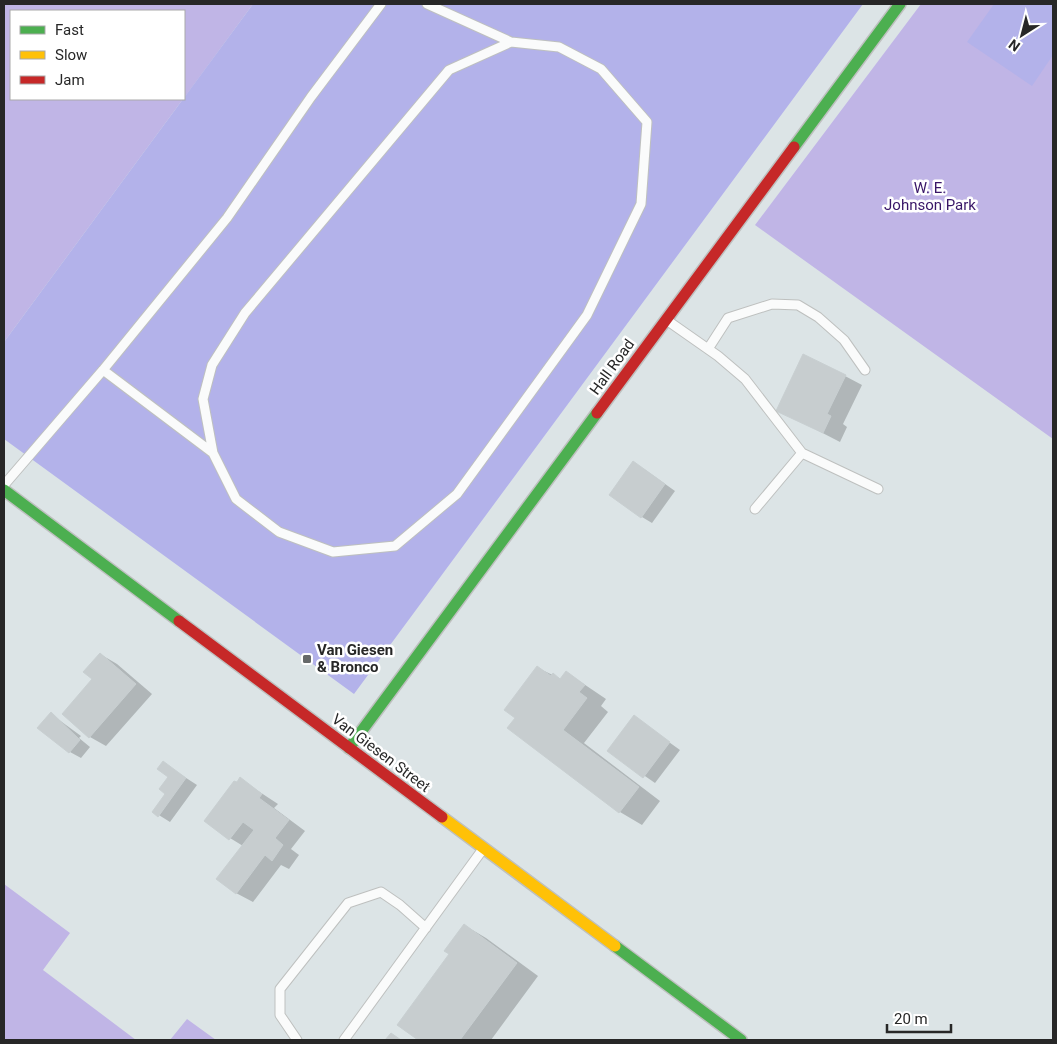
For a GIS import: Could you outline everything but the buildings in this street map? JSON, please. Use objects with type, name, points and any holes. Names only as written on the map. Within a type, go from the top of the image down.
[{"type":"street","name":"Hall Road","points":[[349,748],[900,4]]},
{"type":"street","name":"Van Giesen Street","points":[[4,490],[741,1040]]},
{"type":"lane","points":[[4,485],[103,370],[227,218],[311,97],[381,4]]},
{"type":"lane","points":[[427,4],[511,42],[559,47],[601,70],[647,122],[641,204],[587,314],[457,494],[395,546],[333,552],[279,532],[236,499],[213,453],[203,399],[212,365],[244,313],[450,70],[511,42]]},
{"type":"lane","points":[[708,349],[728,318],[772,304],[798,305],[818,317],[844,340],[865,370]]},
{"type":"lane","points":[[666,319],[708,349],[745,379],[802,452],[878,489]]},
{"type":"lane","points":[[103,370],[213,453]]},
{"type":"lane","points":[[755,509],[802,452]]},
{"type":"lane","points":[[344,1040],[484,849]]},
{"type":"lane","points":[[297,1040],[280,1015],[280,989],[348,903],[381,892],[400,905],[426,928]]},
{"type":"green space","points":[[4,4],[253,4],[185,97],[185,10],[10,10],[10,100],[182,100],[4,342]]},
{"type":"green space","name":"W. E. Johnson Park","points":[[921,4],[1053,4],[1053,439],[755,225]]},
{"type":"green space","points":[[4,884],[70,933],[43,970],[136,1040],[4,1040]]},
{"type":"green space","points":[[187,1019],[216,1040],[170,1040]]},
{"type":"shaded area","points":[[253,4],[863,4],[354,694],[4,439],[4,342],[182,100],[185,100],[185,96]]},
{"type":"shaded area","points":[[994,4],[1053,4],[1053,55],[1032,86],[967,42]]},
{"type":"traffic: fast","points":[[794,147],[900,4]]},
{"type":"traffic: fast","points":[[349,748],[597,413]]},
{"type":"traffic: fast","points":[[4,490],[179,621]]},
{"type":"traffic: fast","points":[[615,946],[741,1040]]},
{"type":"traffic: slow","points":[[442,817],[615,946]]},
{"type":"traffic: jam","points":[[597,413],[794,147]]},
{"type":"traffic: jam","points":[[179,621],[442,817]]},
{"type":"place","name":"Van Giesen & Bronco","points":[[307,659]]}]
